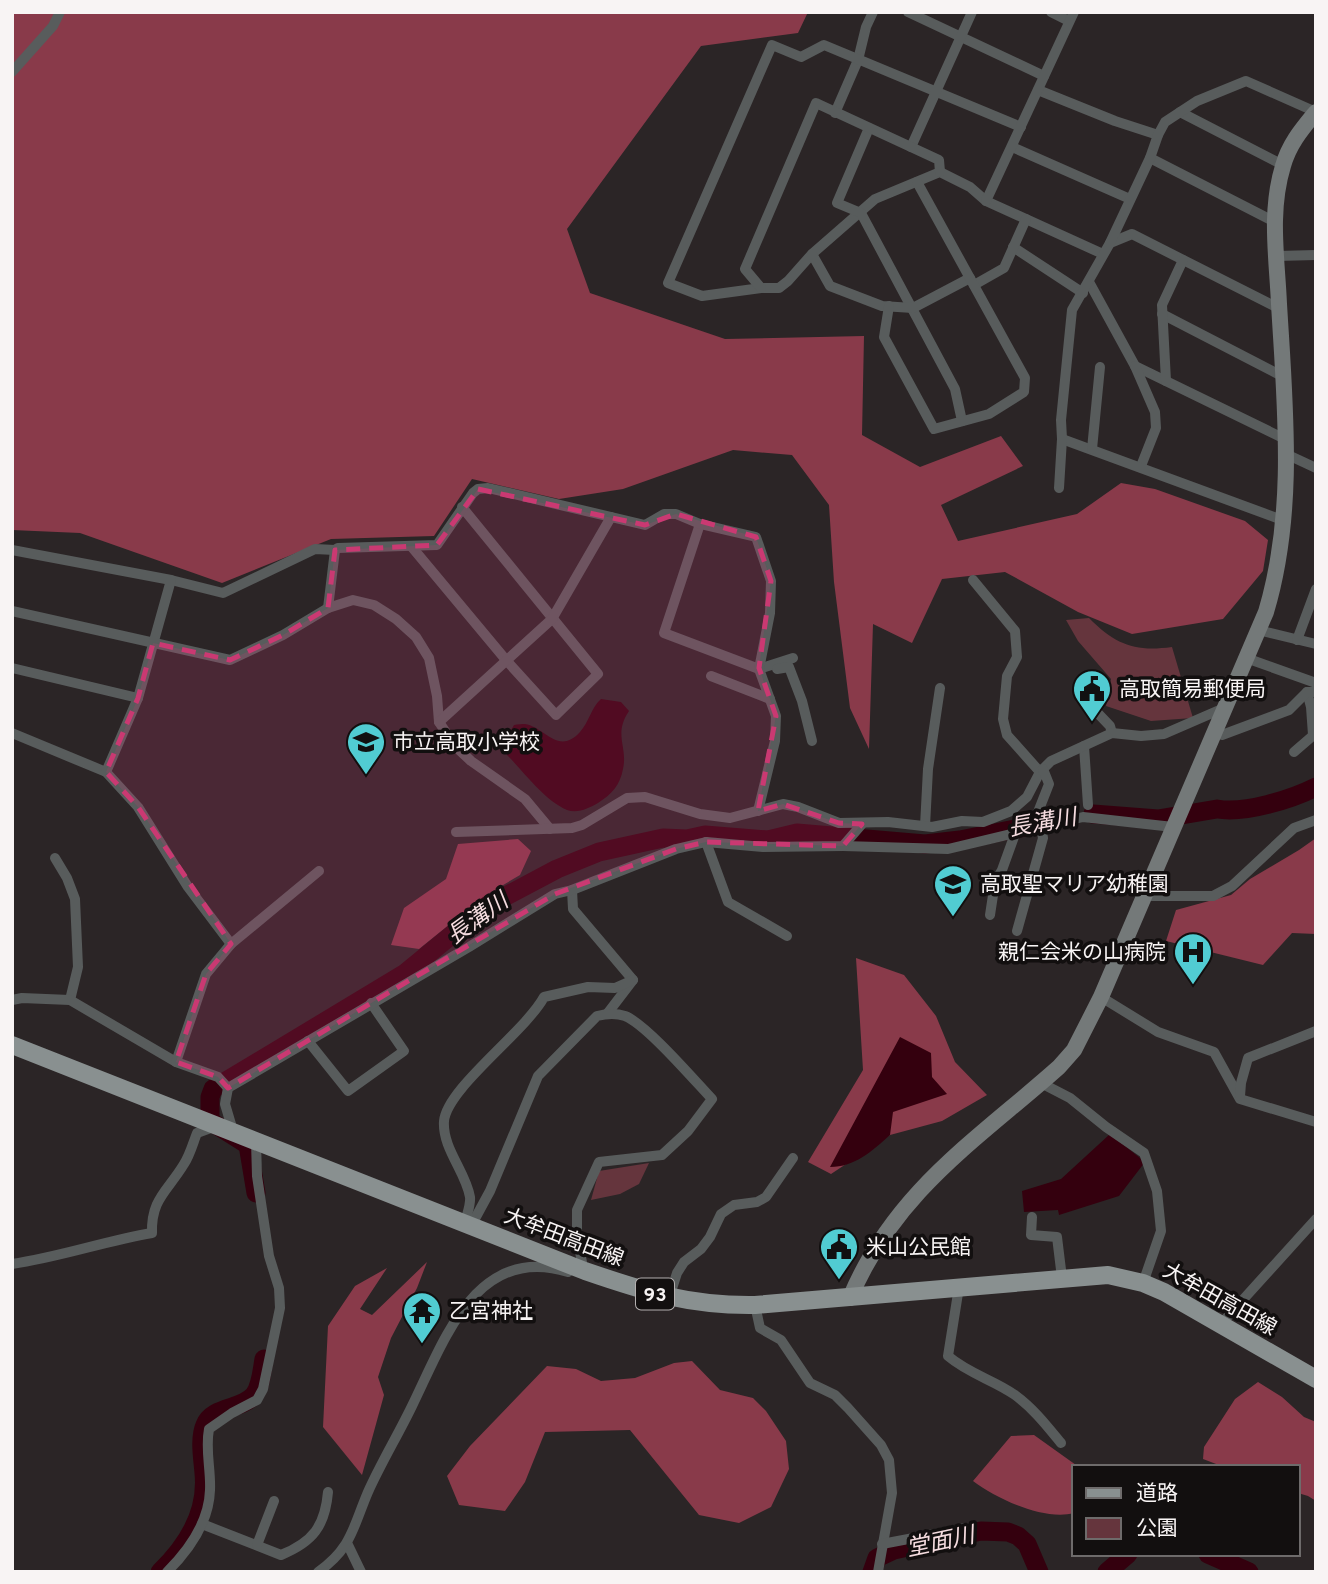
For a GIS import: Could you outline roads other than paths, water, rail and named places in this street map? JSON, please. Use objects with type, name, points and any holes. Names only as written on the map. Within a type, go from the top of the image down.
[{"type":"main road","name":"大牟田高田線","points":[[12,1045],[586,1271],[669,1298],[724,1305],[755,1304],[1108,1275],[1143,1283],[1164,1292],[1316,1379]]},
{"type":"street","points":[[12,72],[53,26],[60,12]]},
{"type":"street","points":[[835,113],[858,60],[866,27],[873,12]]},
{"type":"street","points":[[908,12],[1044,76]]},
{"type":"street","points":[[911,147],[972,12]]},
{"type":"street","points":[[986,201],[1072,17],[1051,12]]},
{"type":"street","points":[[940,172],[875,199],[812,254],[779,288],[702,296],[668,283],[772,45],[801,57],[824,45],[1021,127]]},
{"type":"street","points":[[850,1298],[879,1243],[914,1195],[951,1158],[1041,1083],[1074,1050],[1101,997],[1258,630],[1272,593],[1285,521],[1280,309],[1273,221],[1283,165],[1292,143],[1316,112],[1246,81],[1197,101],[1165,122],[1110,243],[1072,310],[1061,420],[1059,488]]},
{"type":"street","points":[[1038,90],[1158,135]]},
{"type":"street","points":[[761,288],[745,269],[816,103],[939,160],[940,172]]},
{"type":"street","points":[[1180,112],[1283,165]]},
{"type":"street","points":[[869,128],[837,203],[861,213],[955,389],[962,421]]},
{"type":"street","points":[[1012,147],[1130,199]]},
{"type":"street","points":[[1150,158],[1273,221]]},
{"type":"street","points":[[940,172],[970,187],[986,201],[1103,254]]},
{"type":"street","points":[[889,306],[884,337],[934,429],[989,414],[1024,392],[1025,378],[917,182]]},
{"type":"street","points":[[812,254],[830,286],[882,306],[913,308],[1004,268],[1026,219]]},
{"type":"street","points":[[1110,243],[1132,234],[1280,309]]},
{"type":"street","points":[[1013,247],[1086,288],[1135,366],[1155,412],[1156,428],[1141,466]]},
{"type":"street","points":[[1277,256],[1316,255]]},
{"type":"street","points":[[1167,381],[1162,305],[1183,260]]},
{"type":"street","points":[[1161,314],[1282,376]]},
{"type":"street","points":[[1135,366],[1285,446],[1316,468]]},
{"type":"street","points":[[1092,449],[1100,367]]},
{"type":"street","points":[[1062,439],[1285,521]]},
{"type":"street","points":[[12,550],[171,580],[223,593],[315,549],[437,545],[472,493],[488,488],[645,525],[664,514],[676,514],[700,524],[756,537],[771,581],[770,612],[760,670],[776,716],[775,741],[758,811]]},
{"type":"street","points":[[411,546],[506,660],[556,715],[598,674],[462,507]]},
{"type":"street","points":[[439,722],[552,619],[611,517]]},
{"type":"street","points":[[700,524],[664,633],[760,670],[789,667],[802,701],[812,741]]},
{"type":"street","points":[[328,608],[335,550]]},
{"type":"street","points":[[106,772],[138,698],[171,580]]},
{"type":"street","points":[[973,580],[1015,631],[1017,657],[1007,676],[1003,719],[1007,735],[1041,771],[1049,784],[1038,813],[1043,838],[1017,931]]},
{"type":"street","points":[[1297,639],[1316,589]]},
{"type":"street","points":[[12,611],[230,660],[283,635],[328,608],[353,600],[374,605],[396,619],[416,637],[429,658],[439,722],[455,746],[471,761],[524,799],[550,829]]},
{"type":"street","points":[[1258,630],[1316,644]]},
{"type":"street","points":[[1246,658],[1316,683]]},
{"type":"street","points":[[760,670],[793,659]]},
{"type":"street","points":[[12,668],[138,698]]},
{"type":"street","points":[[711,676],[770,699]]},
{"type":"street","points":[[925,826],[928,769],[940,688]]},
{"type":"street","points":[[1097,688],[1089,704],[1110,726],[1112,733]]},
{"type":"street","points":[[1294,752],[1314,734],[1311,692]]},
{"type":"street","points":[[1223,735],[1289,710],[1311,692]]},
{"type":"street","points":[[456,832],[550,829],[582,825],[627,797],[645,797],[700,814],[730,818],[783,804],[839,823],[888,822],[925,826],[983,821],[1004,814],[1027,797],[1041,771],[1051,761],[1112,733],[1141,736],[1164,734],[1224,708]]},
{"type":"street","points":[[12,733],[106,772],[138,807],[188,887],[231,944]]},
{"type":"street","points":[[1084,746],[1088,805]]},
{"type":"street","points":[[12,1264],[47,1259],[121,1238],[152,1233],[152,1214],[156,1203],[186,1161],[197,1133],[206,1128],[226,1128],[225,1104],[228,1088],[555,894],[572,890],[676,849],[706,842],[763,847],[948,849],[1083,817],[1173,827]]},
{"type":"street","points":[[1144,896],[1213,896],[1232,886],[1294,828],[1316,820]]},
{"type":"street","points":[[843,846],[862,824]]},
{"type":"street","points":[[990,915],[995,882],[1015,834]]},
{"type":"street","points":[[706,842],[728,902],[787,936]]},
{"type":"street","points":[[55,858],[75,899],[78,967],[70,1000]]},
{"type":"street","points":[[176,1062],[206,974],[231,944],[319,871]]},
{"type":"street","points":[[572,890],[573,909],[633,980]]},
{"type":"street","points":[[607,1014],[633,980]]},
{"type":"street","points":[[468,1225],[471,1199],[448,1142],[444,1123],[447,1110],[481,1065],[494,1056],[544,997],[587,987],[615,988],[633,980]]},
{"type":"street","points":[[1101,997],[1158,1032],[1214,1052],[1240,1099],[1316,1122]]},
{"type":"street","points":[[12,1000],[70,1000],[176,1062],[218,1077],[228,1088]]},
{"type":"street","points":[[308,1041],[348,1091],[404,1051],[371,1003]]},
{"type":"street","points":[[318,1572],[348,1545],[369,1490],[446,1336],[472,1296],[504,1272],[527,1265],[556,1268],[583,1276],[586,1271],[577,1236],[577,1210],[599,1162],[662,1154],[688,1131],[712,1099],[650,1035],[625,1016],[597,1016],[538,1076],[490,1191],[468,1225]]},
{"type":"street","points":[[1240,1099],[1248,1058],[1316,1031]]},
{"type":"street","points":[[1041,1083],[1070,1098],[1106,1128],[1144,1153],[1157,1191],[1161,1231],[1143,1283]]},
{"type":"street","points":[[167,1572],[194,1541],[202,1524],[210,1491],[206,1447],[209,1429],[257,1400],[263,1389],[281,1308],[279,1288],[269,1256],[257,1175],[256,1141]]},
{"type":"street","points":[[669,1298],[677,1273],[684,1262],[710,1237],[721,1214],[734,1205],[757,1202],[766,1197],[793,1158]]},
{"type":"street","points":[[1032,1217],[1031,1234],[1057,1237],[1062,1278]]},
{"type":"street","points":[[1221,1324],[1316,1219]]},
{"type":"street","points":[[960,1287],[948,1356],[963,1369],[1013,1394],[1034,1410],[1061,1443]]},
{"type":"street","points":[[755,1304],[760,1328],[781,1340],[810,1383],[835,1395],[848,1408],[881,1445],[889,1460],[892,1493],[878,1572]]},
{"type":"street","points":[[202,1524],[281,1555],[306,1541],[321,1525],[328,1492]]},
{"type":"street","points":[[257,1545],[274,1501]]},
{"type":"street","points":[[882,1544],[966,1528]]},
{"type":"street","points":[[348,1545],[360,1572]]},
{"type":"waterway","name":"長溝川","points":[[1093,814],[1158,819],[1217,809],[1241,809],[1282,801],[1316,787]]},
{"type":"waterway","name":"長溝川","points":[[256,1193],[248,1145],[210,1121],[210,1097],[213,1089],[404,974],[487,906],[557,869],[599,852],[663,838],[687,839],[705,835],[768,840],[797,833],[925,844],[960,840],[1050,822]]},
{"type":"waterway","name":"長溝川","points":[[160,1572],[187,1539],[203,1502],[202,1443],[205,1425],[214,1414],[249,1400],[254,1395],[260,1383],[264,1359]]},
{"type":"waterway","name":"堂面川","points":[[872,1572],[877,1558],[894,1550],[981,1531],[1008,1532],[1018,1536],[1027,1544],[1039,1572]]},
{"type":"waterway","name":"堂面川","points":[[1107,1572],[1126,1556]]},
{"type":"waterway","name":"堂面川","points":[[1213,1556],[1249,1572]]},
{"type":"place","name":"高取簡易郵便局","points":[[1092,723]]},
{"type":"place","name":"市立高取小学校","points":[[366,776]]},
{"type":"place","name":"高取聖マリア幼稚園","points":[[953,918]]},
{"type":"place","name":"親仁会米の山病院","points":[[1193,986]]},
{"type":"place","name":"米山公民館","points":[[839,1281]]},
{"type":"place","name":"乙宮神社","points":[[422,1345]]}]
